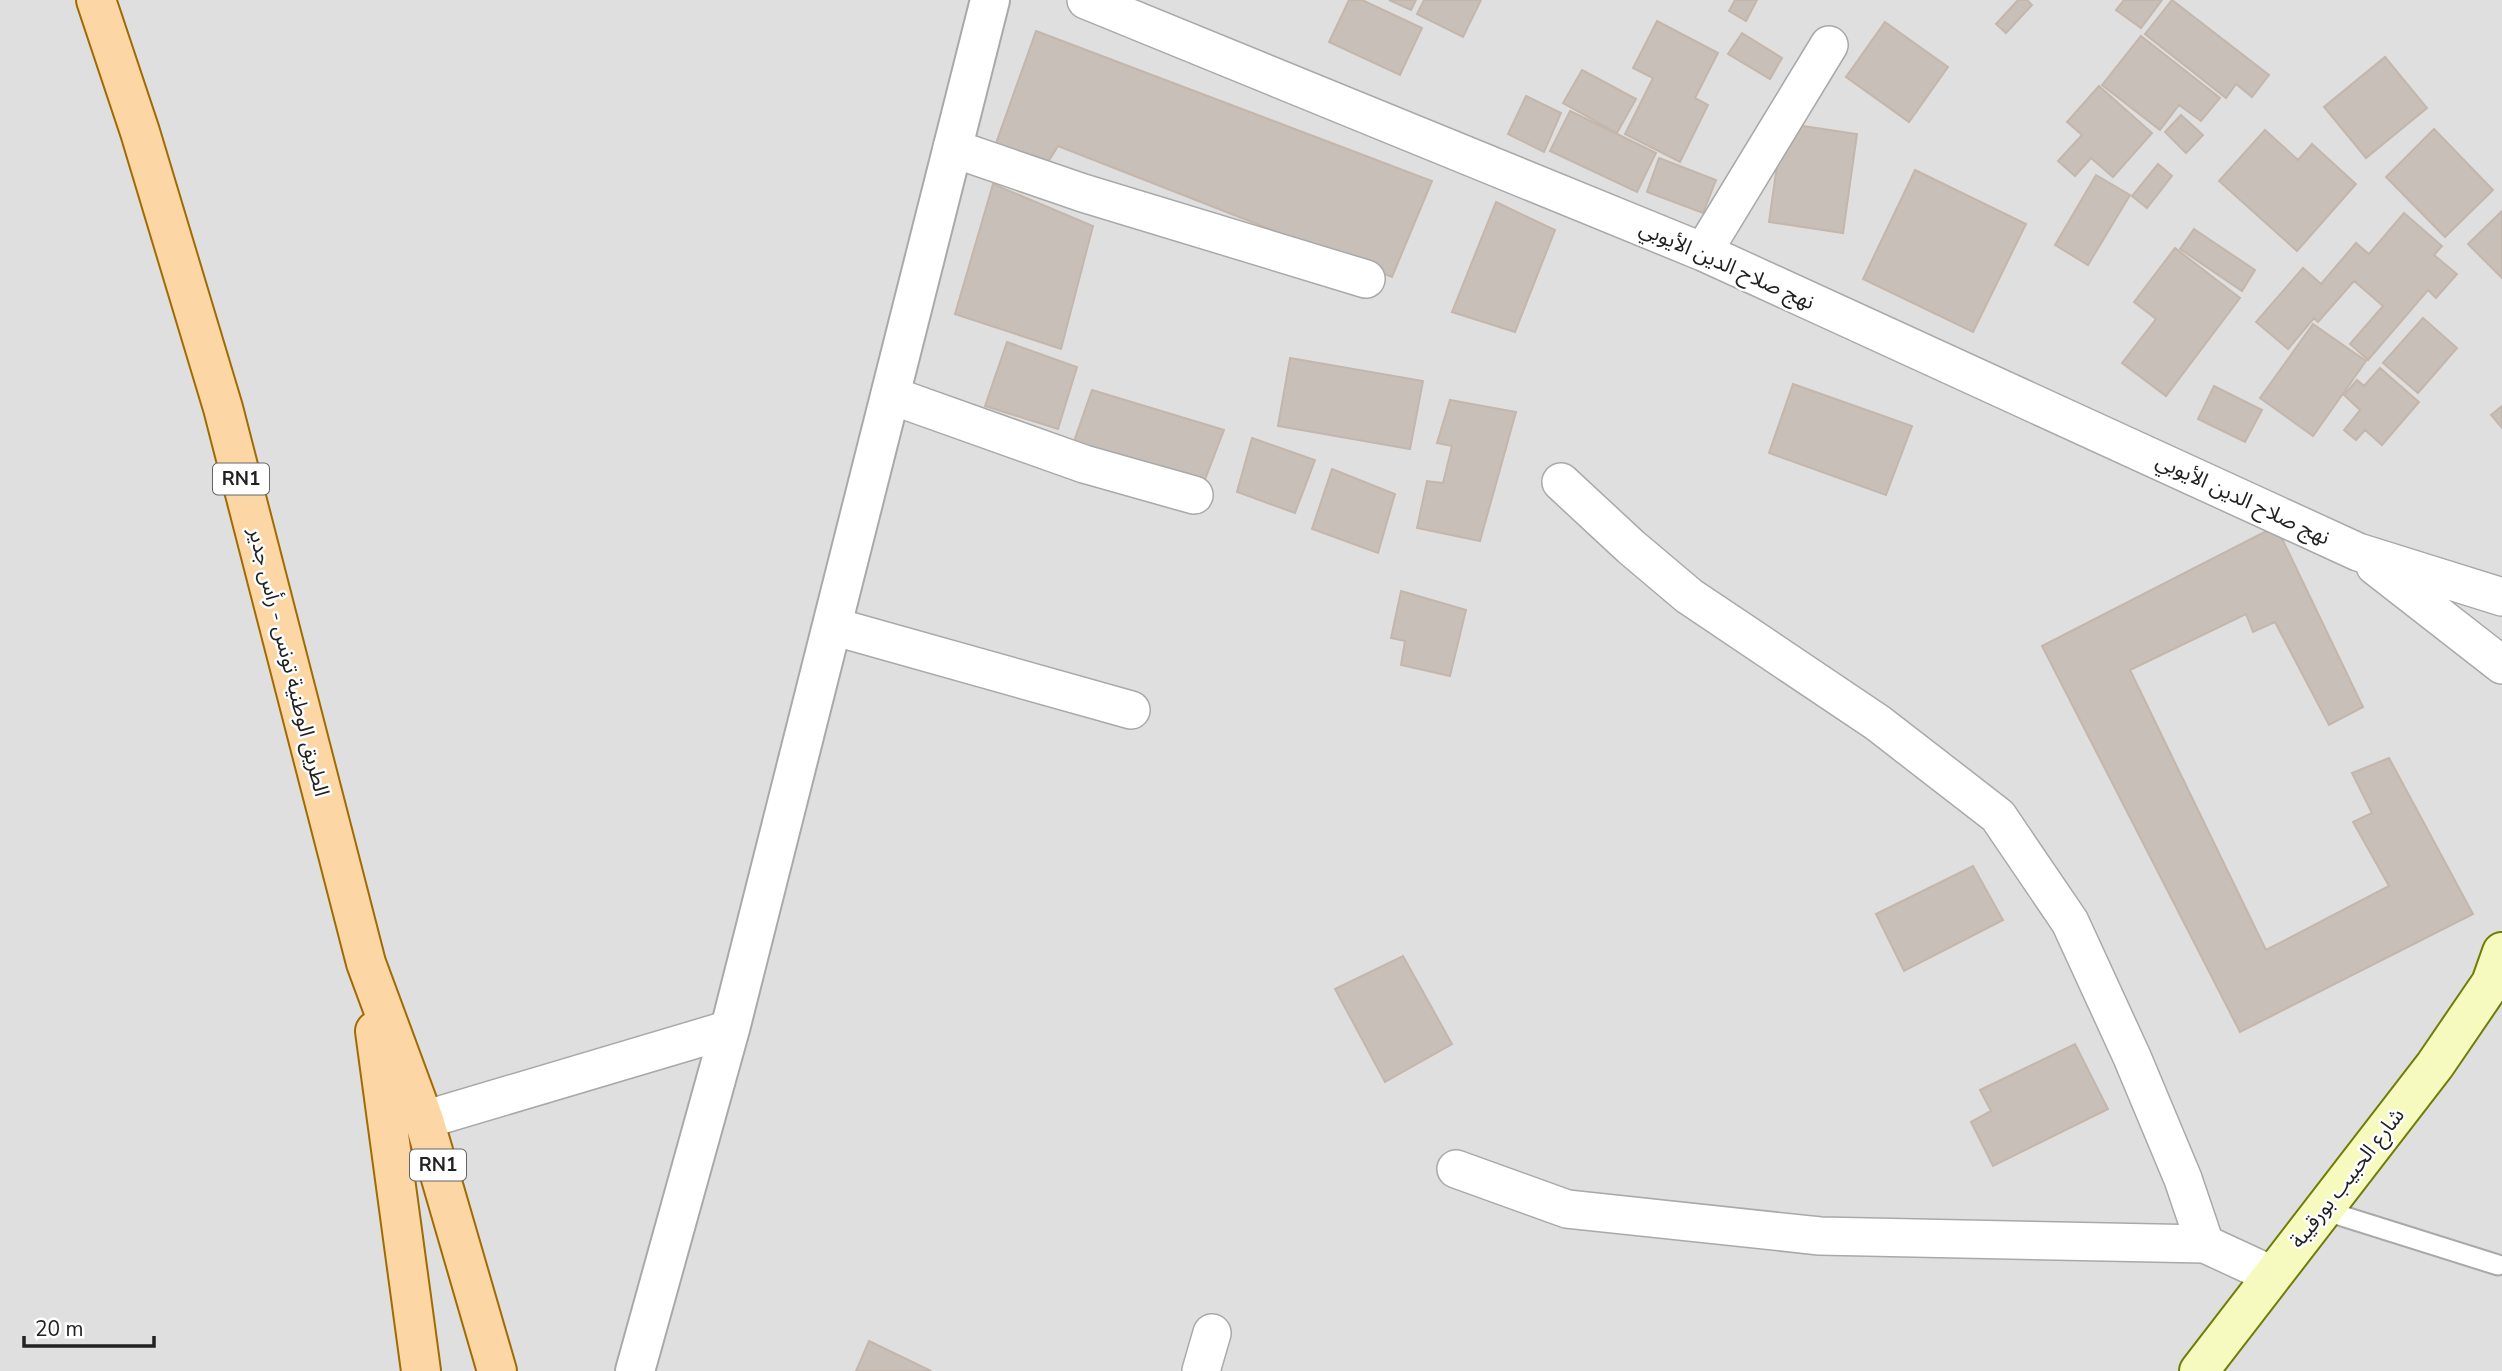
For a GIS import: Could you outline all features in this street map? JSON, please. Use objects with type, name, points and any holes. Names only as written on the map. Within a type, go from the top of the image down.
[{"type":"main road","name":"الطريق الوطنية تونس - رأس جدير","points":[[96,0],[140,132],[223,408],[366,963],[424,1120],[497,1371]]},
{"type":"main road","name":"الطريق الوطنية تونس - رأس جدير","points":[[366,963],[421,1371]]},
{"type":"main road","name":"شارع الحبيب بورقيبة","points":[[2199,1371],[2435,1065],[2498,972]]},
{"type":"street","points":[[635,1371],[730,1029],[990,0]]},
{"type":"street","name":"نهج صلاح الدين الأيوبي","points":[[1086,0],[1703,252],[2358,552]]},
{"type":"street","points":[[1703,252],[1829,45]]},
{"type":"street","points":[[952,148],[1083,193],[1366,279]]},
{"type":"street","points":[[890,395],[1083,464],[1194,495]]},
{"type":"street","points":[[1561,482],[1689,596],[1878,723],[1998,817],[2070,922],[2137,1069],[2183,1179],[2205,1244]]},
{"type":"street","points":[[2358,552],[2502,597]]},
{"type":"street","points":[[2358,552],[2502,665]]},
{"type":"street","points":[[832,626],[1131,710]]},
{"type":"street","points":[[424,1120],[730,1029]]},
{"type":"street","points":[[1456,1169],[1567,1209],[1820,1236],[2205,1244],[2272,1275]]},
{"type":"street","points":[[1201,1371],[1212,1333]]},
{"type":"lane","points":[[2323,1210],[2498,1265]]},
{"type":"shaded area","points":[[0,0],[2502,0],[2502,1371],[0,1371]]},
{"type":"building","points":[[1349,0],[1362,0],[1422,28],[1400,75],[1329,42]]},
{"type":"building","points":[[1389,0],[1416,0],[1411,10]]},
{"type":"building","points":[[1424,0],[1481,0],[1463,37],[1417,14]]},
{"type":"building","points":[[1735,0],[1757,0],[1746,21],[1729,11]]},
{"type":"building","points":[[2018,0],[2027,0],[2032,5],[2006,33],[1996,24]]},
{"type":"building","points":[[2124,0],[2162,0],[2141,28],[2116,10]]},
{"type":"building","points":[[2172,0],[2269,75],[2252,97],[2236,84],[2226,98],[2145,34]]},
{"type":"building","points":[[1657,21],[1718,53],[1695,98],[1708,105],[1680,162],[1625,134],[1653,78],[1633,68]]},
{"type":"building","points":[[1885,22],[1948,67],[1909,122],[1846,77]]},
{"type":"building","points":[[1036,31],[1432,181],[1392,277],[1058,146],[1045,167],[994,149]]},
{"type":"building","points":[[1742,33],[1782,58],[1770,79],[1728,54]]},
{"type":"building","points":[[2141,36],[2220,98],[2201,121],[2179,105],[2160,130],[2102,85]]},
{"type":"building","points":[[2385,57],[2427,108],[2366,158],[2324,107]]},
{"type":"building","points":[[1582,70],[1636,99],[1617,133],[1563,103]]},
{"type":"building","points":[[2099,86],[2152,133],[2113,177],[2091,158],[2075,176],[2058,161],[2082,135],[2067,122]]},
{"type":"building","points":[[1526,96],[1561,113],[1544,152],[1508,134]]},
{"type":"building","points":[[1570,111],[1656,153],[1637,192],[1550,151]]},
{"type":"building","points":[[2181,115],[2203,135],[2186,153],[2165,132]]},
{"type":"building","points":[[1783,123],[1857,134],[1843,233],[1769,222]]},
{"type":"building","points":[[2434,129],[2493,190],[2445,237],[2386,177]]},
{"type":"building","points":[[2265,130],[2298,160],[2312,144],[2356,184],[2297,251],[2219,181]]},
{"type":"building","points":[[1659,158],[1716,180],[1703,213],[1647,192]]},
{"type":"building","points":[[2158,164],[2172,176],[2147,208],[2132,196]]},
{"type":"building","points":[[1915,170],[2026,224],[1973,332],[1863,279]]},
{"type":"building","points":[[2096,175],[2130,195],[2088,265],[2055,245]]},
{"type":"building","points":[[993,184],[1093,226],[1061,349],[955,314]]},
{"type":"building","points":[[1496,202],[1555,230],[1515,332],[1452,312]]},
{"type":"building","points":[[2502,211],[2502,278],[2468,244]]},
{"type":"building","points":[[2404,213],[2442,246],[2434,255],[2457,274],[2436,298],[2428,290],[2368,360],[2350,344],[2383,306],[2354,281],[2318,322],[2314,318],[2288,349],[2256,322],[2303,268],[2321,284],[2356,243],[2369,254]]},
{"type":"building","points":[[2194,229],[2255,270],[2242,291],[2180,249]]},
{"type":"building","points":[[2175,248],[2240,298],[2166,396],[2122,363],[2156,319],[2134,302]]},
{"type":"building","points":[[2423,318],[2457,348],[2418,393],[2383,363]]},
{"type":"building","points":[[2313,324],[2366,361],[2313,436],[2260,398]]},
{"type":"building","points":[[1007,342],[1077,367],[1058,429],[985,406]]},
{"type":"building","points":[[1290,358],[1423,381],[1410,449],[1278,426]]},
{"type":"building","points":[[2380,368],[2419,402],[2382,445],[2365,430],[2356,440],[2344,430],[2360,410],[2344,395],[2357,380],[2364,386]]},
{"type":"building","points":[[1793,384],[1912,426],[1886,495],[1769,453]]},
{"type":"building","points":[[2214,386],[2262,410],[2245,442],[2198,419]]},
{"type":"building","points":[[1092,390],[1224,430],[1204,482],[1073,444]]},
{"type":"building","points":[[1450,400],[1516,412],[1480,541],[1417,528],[1427,481],[1443,483],[1452,446],[1437,443]]},
{"type":"building","points":[[2502,406],[2502,428],[2491,415]]},
{"type":"building","points":[[1252,438],[1315,460],[1295,513],[1237,492]]},
{"type":"building","points":[[1332,469],[1395,494],[1378,553],[1312,529]]},
{"type":"building","points":[[2276,526],[2363,707],[2329,725],[2275,622],[2253,632],[2246,614],[2130,670],[2266,950],[2389,886],[2353,822],[2372,813],[2352,773],[2389,758],[2473,914],[2240,1032],[2042,646]]},
{"type":"building","points":[[1401,591],[1466,610],[1450,676],[1401,665],[1405,641],[1391,638]]},
{"type":"building","points":[[1973,866],[2003,920],[1904,971],[1876,914]]},
{"type":"building","points":[[1403,956],[1452,1044],[1385,1082],[1335,989]]},
{"type":"building","points":[[2075,1044],[2108,1109],[1993,1166],[1971,1122],[1991,1111],[1980,1090]]},
{"type":"building","points":[[869,1341],[931,1371],[856,1371]]}]
